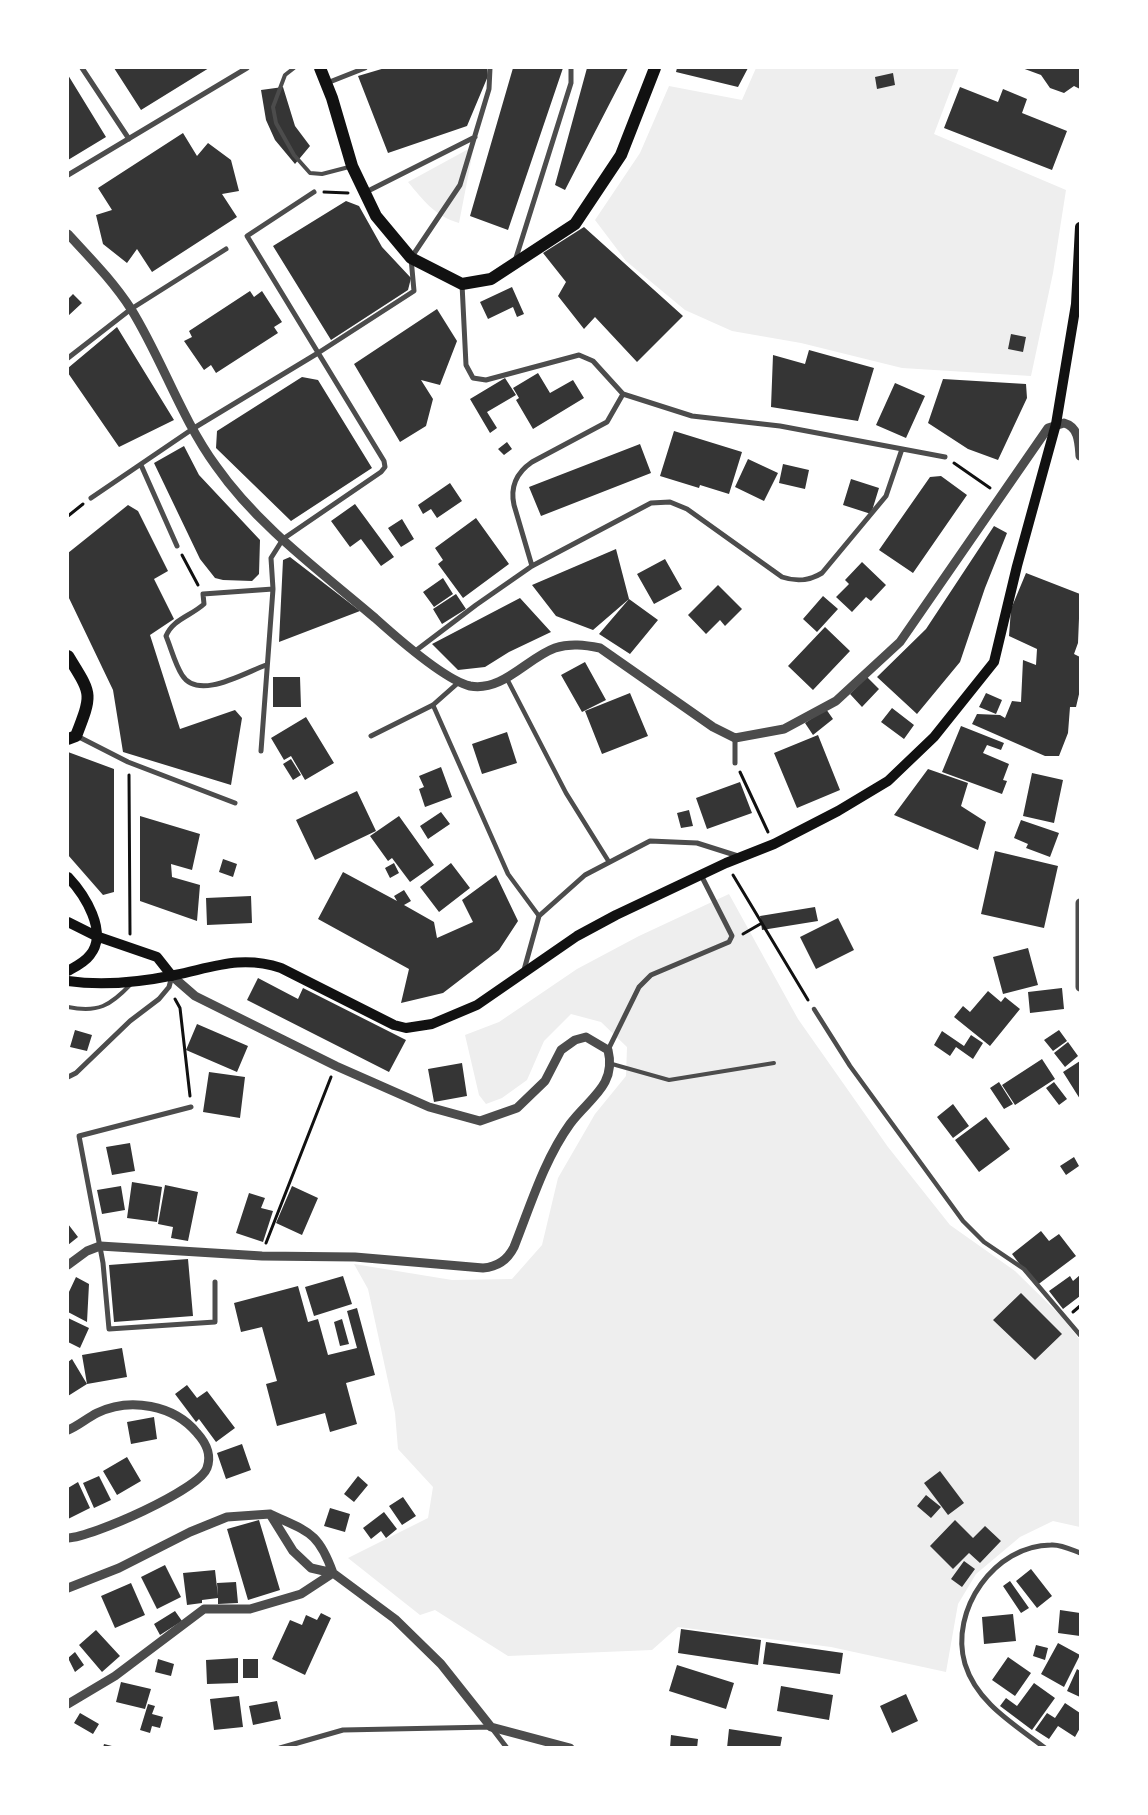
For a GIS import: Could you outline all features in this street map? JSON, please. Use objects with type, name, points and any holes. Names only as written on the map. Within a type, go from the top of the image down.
[{"type":"main road","points":[[320,68],[327,83],[352,166],[363,194],[391,237],[411,258],[462,284],[491,279],[514,266],[575,224],[621,154],[655,68]]},
{"type":"main road","points":[[68,981],[87,984],[133,982],[172,976],[235,962],[263,962],[281,968],[381,1021],[406,1028],[432,1024],[477,1005],[577,936],[612,917],[726,863],[774,844],[838,811],[888,781],[934,737],[994,662],[1016,566],[1056,424],[1076,304],[1080,227]]},
{"type":"main road","points":[[68,656],[84,680],[89,694],[87,708],[72,738]]},
{"type":"main road","points":[[68,877],[86,898],[92,912],[96,936],[90,955],[68,971]]},
{"type":"main road","points":[[68,922],[96,936],[157,957],[172,976]]},
{"type":"street","points":[[82,68],[129,139]]},
{"type":"street","points":[[68,175],[247,68]]},
{"type":"street","points":[[327,83],[365,68]]},
{"type":"street","points":[[91,498],[194,428],[318,353],[414,290],[411,258],[460,184],[489,89],[490,68]]},
{"type":"street","points":[[514,266],[570,83],[571,68]]},
{"type":"street","points":[[363,194],[475,137]]},
{"type":"street","points":[[261,751],[273,589],[271,558],[283,540],[382,472],[386,467],[246,236],[314,192]]},
{"type":"street","points":[[68,234],[108,278],[131,309],[214,464],[236,494],[283,540],[414,652],[460,682],[468,685],[488,686],[506,677],[543,653],[556,648],[571,645],[600,648],[713,727],[735,738],[784,729],[836,701],[900,642],[1044,432],[1056,424],[1069,424],[1076,431],[1080,456]]},
{"type":"street","points":[[68,358],[131,309],[226,249]]},
{"type":"street","points":[[462,284],[466,365],[473,378],[486,380],[578,355],[593,362],[623,394],[692,416],[780,426],[945,457]]},
{"type":"street","points":[[532,566],[512,497],[515,480],[525,467],[532,462],[607,422],[623,394]]},
{"type":"street","points":[[414,652],[532,566],[642,506],[660,502],[679,505],[688,509],[782,577],[790,580],[807,580],[822,572],[886,496],[902,450]]},
{"type":"street","points":[[141,465],[177,546]]},
{"type":"street","points":[[266,665],[208,687],[197,687],[188,682],[182,675],[166,636],[170,626],[194,614],[204,604],[203,594],[273,589]]},
{"type":"street","points":[[506,677],[566,793],[609,862]]},
{"type":"street","points":[[371,736],[433,705],[460,682]]},
{"type":"street","points":[[433,705],[508,874],[539,916]]},
{"type":"street","points":[[72,738],[128,762],[235,803]]},
{"type":"street","points":[[735,738],[735,762]]},
{"type":"street","points":[[524,973],[539,916],[585,875],[609,862],[650,841],[697,843],[741,857]]},
{"type":"street","points":[[68,1265],[87,1251],[100,1246],[262,1256],[355,1257],[483,1268],[502,1263],[514,1247],[555,1149],[570,1124],[604,1086],[612,1064],[608,1050],[639,988],[651,975],[729,942],[732,936],[701,875]]},
{"type":"street","points":[[1080,902],[1080,987]]},
{"type":"street","points":[[68,1077],[76,1074],[130,1021],[159,1000],[169,987],[172,976],[195,996],[336,1066],[429,1107],[480,1121],[517,1108],[544,1081],[561,1050],[575,1040],[586,1037],[608,1050]]},
{"type":"street","points":[[814,1009],[856,1074],[963,1221],[984,1242],[1024,1269],[1080,1335]]},
{"type":"street","points":[[191,1107],[79,1136],[100,1246],[109,1329],[215,1322],[215,1282]]},
{"type":"street","points":[[68,1430],[98,1413],[116,1407],[135,1404],[167,1410],[191,1425],[204,1441],[209,1460],[205,1473],[188,1488],[110,1525],[68,1538]]},
{"type":"street","points":[[270,1514],[293,1551],[311,1568],[333,1573],[394,1619],[441,1664],[507,1748]]},
{"type":"street","points":[[68,1588],[119,1568],[190,1532],[220,1520],[270,1514],[316,1538],[326,1554],[333,1573]]},
{"type":"street","points":[[1045,1748],[984,1700],[966,1664],[962,1641],[967,1611],[979,1585],[1013,1555],[1032,1547],[1053,1544],[1080,1553]]},
{"type":"street","points":[[68,1704],[115,1676],[204,1609],[250,1609],[301,1594],[333,1573]]},
{"type":"street","points":[[280,1748],[344,1730],[491,1727],[570,1748]]},
{"type":"lane","points":[[294,68],[285,75],[273,107],[276,122],[294,155],[310,173],[322,174],[352,166]]},
{"type":"lane","points":[[68,1007],[87,1011],[114,1002],[133,982]]},
{"type":"lane","points":[[612,1064],[669,1080],[774,1063]]},
{"type":"path","points":[[314,192],[363,194]]},
{"type":"path","points":[[945,457],[1000,496]]},
{"type":"path","points":[[68,516],[91,498]]},
{"type":"path","points":[[177,546],[203,594]]},
{"type":"path","points":[[128,762],[130,947]]},
{"type":"path","points":[[735,762],[774,844]]},
{"type":"path","points":[[726,863],[814,1009]]},
{"type":"path","points":[[169,987],[180,1008],[191,1107]]},
{"type":"path","points":[[262,1256],[336,1066]]},
{"type":"shaded area","points":[[756,68],[959,68],[934,134],[1066,190],[1053,273],[1031,376],[902,368],[801,343],[732,331],[685,310],[626,261],[595,220],[640,153],[669,86],[742,100]]},
{"type":"shaded area","points":[[474,146],[459,223],[436,212],[408,182]]},
{"type":"shaded area","points":[[729,894],[798,1019],[888,1147],[950,1225],[1015,1271],[1061,1316],[1080,1340],[1080,1527],[1053,1521],[1020,1537],[976,1574],[958,1604],[946,1672],[831,1647],[678,1627],[652,1650],[508,1656],[435,1610],[420,1615],[348,1558],[428,1518],[433,1487],[398,1449],[395,1413],[368,1289],[354,1264],[452,1280],[512,1279],[542,1245],[558,1178],[595,1114],[626,1076],[627,1047],[601,1022],[571,1014],[544,1041],[527,1080],[502,1098],[486,1104],[479,1095],[465,1035],[499,1022],[577,969],[639,936]]},
{"type":"building","points":[[114,68],[209,68],[141,110]]},
{"type":"building","points":[[385,68],[487,68],[488,76],[467,126],[388,153],[358,76]]},
{"type":"building","points":[[513,68],[563,68],[508,230],[470,216]]},
{"type":"building","points":[[587,68],[628,68],[565,190],[555,185]]},
{"type":"building","points":[[677,68],[748,68],[738,87],[676,72]]},
{"type":"building","points":[[1022,68],[1080,68],[1080,89],[1074,86],[1064,93],[1050,88],[1041,75]]},
{"type":"building","points":[[893,73],[895,85],[877,89],[875,77]]},
{"type":"building","points":[[68,75],[106,137],[68,160]]},
{"type":"building","points":[[283,87],[295,126],[310,146],[295,164],[275,140],[266,120],[261,90]]},
{"type":"building","points":[[960,87],[998,102],[1003,89],[1027,99],[1022,113],[1067,131],[1052,170],[944,128]]},
{"type":"building","points":[[183,133],[197,156],[208,143],[231,160],[239,191],[222,194],[237,217],[152,272],[137,249],[127,263],[103,244],[96,215],[112,210],[98,188]]},
{"type":"building","points":[[346,201],[359,206],[382,247],[411,278],[408,290],[331,340],[273,246]]},
{"type":"building","points":[[584,227],[683,316],[637,362],[595,317],[584,329],[558,296],[566,282],[543,253]]},
{"type":"building","points":[[512,287],[524,314],[517,317],[513,307],[488,319],[480,302]]},
{"type":"building","points":[[250,291],[254,297],[262,291],[282,322],[274,327],[278,333],[216,373],[211,365],[204,370],[184,341],[192,337],[189,331]]},
{"type":"building","points":[[73,294],[82,303],[68,316],[68,299]]},
{"type":"building","points":[[437,309],[457,341],[440,385],[421,380],[433,399],[426,426],[400,442],[354,364]]},
{"type":"building","points":[[117,327],[174,420],[119,447],[68,373],[68,368]]},
{"type":"building","points":[[1011,334],[1026,337],[1023,352],[1008,349]]},
{"type":"building","points":[[809,350],[874,368],[858,421],[771,407],[773,355],[805,364]]},
{"type":"building","points":[[538,373],[550,393],[573,380],[584,398],[533,429],[516,400],[519,398],[513,388]]},
{"type":"building","points":[[302,377],[318,380],[372,468],[291,521],[216,448],[217,431]]},
{"type":"building","points":[[505,378],[516,395],[487,412],[497,428],[490,433],[470,399]]},
{"type":"building","points":[[943,379],[1026,384],[1027,398],[998,460],[968,449],[928,423]]},
{"type":"building","points":[[895,383],[925,396],[906,438],[876,425]]},
{"type":"building","points":[[674,431],[742,452],[729,494],[700,485],[699,488],[660,476]]},
{"type":"building","points":[[507,442],[512,449],[504,455],[498,449]]},
{"type":"building","points":[[640,444],[651,473],[541,516],[529,487]]},
{"type":"building","points":[[184,446],[199,475],[260,540],[259,574],[252,581],[215,578],[200,559],[154,463]]},
{"type":"building","points":[[748,459],[778,473],[764,501],[735,487]]},
{"type":"building","points":[[783,464],[809,470],[805,489],[779,483]]},
{"type":"building","points":[[941,476],[967,495],[913,573],[879,550],[930,477]]},
{"type":"building","points":[[851,479],[879,488],[871,514],[843,505]]},
{"type":"building","points":[[450,483],[462,501],[437,518],[431,509],[423,514],[418,505]]},
{"type":"building","points":[[355,504],[394,557],[381,566],[361,539],[350,547],[331,521]]},
{"type":"building","points":[[128,505],[138,511],[168,571],[154,579],[174,619],[150,635],[180,729],[235,710],[242,718],[231,785],[123,752],[113,690],[68,596],[68,553]]},
{"type":"building","points":[[476,518],[509,564],[463,598],[438,564],[443,560],[435,548]]},
{"type":"building","points":[[402,519],[414,539],[401,547],[388,528]]},
{"type":"building","points":[[994,526],[1007,533],[985,588],[960,662],[917,714],[877,677],[926,629]]},
{"type":"building","points":[[616,549],[629,599],[593,630],[556,616],[532,585]]},
{"type":"building","points":[[290,557],[360,611],[279,642],[283,560]]},
{"type":"building","points":[[665,559],[682,589],[654,604],[637,574]]},
{"type":"building","points":[[862,562],[886,585],[871,601],[866,597],[852,612],[836,597],[849,584],[845,580]]},
{"type":"building","points":[[1026,573],[1080,594],[1078,643],[1074,654],[1080,657],[1080,690],[1076,707],[1070,707],[1068,733],[1059,756],[1045,756],[972,724],[977,714],[1000,715],[1005,718],[1012,701],[1021,702],[1023,660],[1036,665],[1037,649],[1009,636],[1011,609]]},
{"type":"building","points":[[443,578],[453,594],[434,607],[423,592]]},
{"type":"building","points":[[718,585],[742,609],[725,626],[720,620],[706,634],[688,615]]},
{"type":"building","points":[[456,594],[466,609],[442,624],[433,609]]},
{"type":"building","points":[[823,596],[838,609],[817,632],[803,619]]},
{"type":"building","points":[[520,598],[551,632],[509,652],[485,667],[458,670],[432,644]]},
{"type":"building","points":[[629,599],[658,620],[630,654],[599,634]]},
{"type":"building","points":[[825,627],[850,651],[813,690],[788,666]]},
{"type":"building","points":[[585,662],[606,700],[582,712],[561,675]]},
{"type":"building","points":[[273,677],[300,677],[301,707],[273,707]]},
{"type":"building","points":[[867,677],[879,689],[862,707],[850,694]]},
{"type":"building","points":[[630,693],[648,736],[602,754],[585,711]]},
{"type":"building","points":[[986,693],[1002,700],[996,714],[979,707]]},
{"type":"building","points":[[892,708],[914,725],[904,739],[881,722]]},
{"type":"building","points":[[826,709],[833,719],[813,735],[805,723]]},
{"type":"building","points":[[306,717],[334,763],[305,780],[291,756],[284,760],[271,738]]},
{"type":"building","points":[[961,726],[1004,743],[1001,750],[987,745],[983,753],[1009,764],[1003,780],[1007,781],[1002,794],[942,772]]},
{"type":"building","points":[[507,732],[517,763],[482,774],[472,744]]},
{"type":"building","points":[[818,735],[840,790],[797,808],[774,753]]},
{"type":"building","points":[[68,752],[114,769],[114,892],[103,895],[68,855]]},
{"type":"building","points":[[291,759],[301,775],[293,780],[283,764]]},
{"type":"building","points":[[441,767],[452,797],[425,807],[419,789],[424,787],[419,776]]},
{"type":"building","points":[[928,769],[968,783],[961,806],[986,822],[978,850],[894,815]]},
{"type":"building","points":[[1032,773],[1063,780],[1054,823],[1023,816]]},
{"type":"building","points":[[740,782],[752,813],[707,829],[696,798]]},
{"type":"building","points":[[357,791],[376,831],[315,860],[296,820]]},
{"type":"building","points":[[689,810],[693,826],[681,828],[677,813]]},
{"type":"building","points":[[441,812],[450,824],[428,839],[420,826]]},
{"type":"building","points":[[140,816],[200,834],[192,870],[171,864],[172,877],[200,885],[197,921],[140,901]]},
{"type":"building","points":[[399,816],[434,865],[410,882],[392,858],[388,861],[370,836]]},
{"type":"building","points":[[1021,820],[1059,833],[1050,857],[1026,848],[1028,844],[1014,838]]},
{"type":"building","points":[[995,851],[1058,866],[1044,928],[981,914]]},
{"type":"building","points":[[223,859],[237,864],[233,877],[219,872]]},
{"type":"building","points":[[394,863],[399,873],[390,878],[385,868]]},
{"type":"building","points":[[451,863],[470,888],[439,912],[420,887]]},
{"type":"building","points":[[343,872],[397,901],[394,896],[404,890],[411,901],[404,905],[434,922],[437,938],[473,922],[462,900],[496,875],[518,921],[499,950],[443,993],[401,1003],[409,969],[318,919]]},
{"type":"building","points":[[251,896],[252,923],[207,925],[206,898]]},
{"type":"building","points":[[815,907],[818,921],[762,930],[760,916]]},
{"type":"building","points":[[838,918],[854,950],[816,969],[800,937]]},
{"type":"building","points":[[1028,948],[1038,985],[1003,994],[993,957]]},
{"type":"building","points":[[258,978],[298,999],[303,988],[406,1040],[389,1072],[247,1000]]},
{"type":"building","points":[[1062,988],[1064,1009],[1030,1013],[1028,992]]},
{"type":"building","points":[[988,991],[1001,1002],[1005,997],[1020,1009],[990,1046],[954,1017],[963,1006],[970,1012]]},
{"type":"building","points":[[197,1024],[248,1046],[237,1072],[186,1050]]},
{"type":"building","points":[[75,1030],[92,1035],[87,1051],[70,1047]]},
{"type":"building","points":[[1059,1030],[1067,1041],[1053,1051],[1044,1040]]},
{"type":"building","points":[[942,1031],[964,1046],[971,1035],[983,1043],[973,1059],[956,1047],[950,1056],[934,1045]]},
{"type":"building","points":[[1068,1042],[1078,1056],[1065,1067],[1054,1053]]},
{"type":"building","points":[[1042,1059],[1055,1079],[1015,1105],[1002,1085]]},
{"type":"building","points":[[1080,1061],[1080,1099],[1063,1072]]},
{"type":"building","points":[[462,1063],[467,1096],[434,1102],[428,1069]]},
{"type":"building","points":[[209,1072],[245,1077],[240,1118],[203,1112]]},
{"type":"building","points":[[999,1082],[1013,1104],[1004,1109],[990,1088]]},
{"type":"building","points":[[1054,1082],[1067,1099],[1059,1105],[1046,1088]]},
{"type":"building","points":[[953,1104],[969,1126],[953,1138],[937,1117]]},
{"type":"building","points":[[986,1117],[1010,1149],[979,1172],[955,1140]]},
{"type":"building","points":[[130,1143],[135,1171],[112,1175],[106,1147]]},
{"type":"building","points":[[1074,1157],[1079,1166],[1066,1175],[1060,1166]]},
{"type":"building","points":[[132,1182],[162,1187],[157,1222],[127,1218]]},
{"type":"building","points":[[165,1185],[198,1192],[188,1241],[171,1238],[173,1227],[158,1224]]},
{"type":"building","points":[[121,1186],[125,1210],[102,1214],[97,1190]]},
{"type":"building","points":[[292,1186],[318,1198],[302,1235],[276,1223]]},
{"type":"building","points":[[249,1193],[265,1198],[261,1208],[273,1211],[263,1242],[236,1233]]},
{"type":"building","points":[[68,1224],[78,1237],[68,1245]]},
{"type":"building","points":[[1041,1231],[1049,1241],[1059,1234],[1076,1256],[1036,1286],[1012,1254]]},
{"type":"building","points":[[188,1259],[193,1316],[114,1322],[109,1265]]},
{"type":"building","points":[[1080,1275],[1080,1296],[1063,1309],[1049,1291],[1070,1276],[1073,1281]]},
{"type":"building","points":[[343,1276],[352,1304],[314,1316],[305,1287]]},
{"type":"building","points":[[76,1277],[89,1284],[87,1322],[68,1312],[68,1294]]},
{"type":"building","points":[[298,1286],[308,1322],[318,1319],[328,1355],[357,1348],[347,1311],[357,1308],[375,1375],[346,1383],[357,1424],[330,1432],[325,1413],[277,1426],[266,1384],[277,1381],[262,1327],[241,1332],[234,1303]]},
{"type":"building","points":[[1021,1293],[1062,1334],[1035,1360],[993,1320]]},
{"type":"building","points":[[68,1318],[89,1328],[80,1348],[68,1342]]},
{"type":"building","points":[[342,1319],[349,1344],[340,1346],[334,1322]]},
{"type":"building","points":[[122,1348],[127,1377],[87,1384],[82,1355]]},
{"type":"building","points":[[72,1359],[87,1384],[68,1396],[68,1362]]},
{"type":"building","points":[[187,1385],[197,1398],[207,1391],[235,1428],[216,1442],[199,1419],[196,1422],[175,1394]]},
{"type":"building","points":[[154,1417],[157,1439],[131,1444],[127,1422]]},
{"type":"building","points":[[242,1444],[251,1470],[226,1479],[217,1453]]},
{"type":"building","points":[[127,1457],[141,1481],[117,1495],[103,1471]]},
{"type":"building","points":[[940,1471],[964,1503],[948,1515],[924,1483]]},
{"type":"building","points":[[99,1476],[111,1500],[94,1508],[83,1483]]},
{"type":"building","points":[[358,1476],[368,1485],[354,1502],[344,1494]]},
{"type":"building","points":[[78,1482],[90,1508],[68,1519],[68,1488]]},
{"type":"building","points":[[926,1495],[941,1507],[931,1518],[917,1506]]},
{"type":"building","points":[[403,1497],[416,1516],[402,1525],[389,1506]]},
{"type":"building","points":[[330,1508],[350,1514],[345,1532],[324,1526]]},
{"type":"building","points":[[384,1512],[397,1529],[386,1538],[381,1531],[371,1539],[363,1528]]},
{"type":"building","points":[[259,1520],[280,1590],[248,1600],[227,1529]]},
{"type":"building","points":[[955,1520],[973,1538],[985,1526],[1001,1541],[980,1563],[969,1553],[953,1569],[930,1546]]},
{"type":"building","points":[[964,1561],[975,1569],[962,1587],[951,1579]]},
{"type":"building","points":[[165,1565],[181,1597],[157,1609],[141,1577]]},
{"type":"building","points":[[1031,1569],[1052,1596],[1037,1608],[1016,1581]]},
{"type":"building","points":[[215,1570],[218,1596],[217,1583],[236,1582],[238,1603],[218,1604],[218,1598],[202,1600],[202,1603],[187,1605],[183,1573]]},
{"type":"building","points":[[1010,1581],[1029,1608],[1021,1613],[1003,1586]]},
{"type":"building","points":[[131,1583],[145,1615],[115,1628],[101,1596]]},
{"type":"building","points":[[1060,1610],[1080,1613],[1080,1636],[1058,1633]]},
{"type":"building","points":[[175,1611],[182,1621],[160,1635],[154,1624]]},
{"type":"building","points":[[321,1613],[331,1618],[305,1675],[272,1659],[290,1620],[302,1625],[306,1615],[317,1620]]},
{"type":"building","points":[[1013,1614],[1016,1641],[984,1644],[982,1617]]},
{"type":"building","points":[[681,1629],[761,1640],[758,1665],[678,1653]]},
{"type":"building","points":[[96,1630],[120,1656],[102,1672],[79,1645]]},
{"type":"building","points":[[766,1642],[843,1653],[840,1674],[763,1664]]},
{"type":"building","points":[[1058,1643],[1080,1655],[1064,1687],[1041,1674]]},
{"type":"building","points":[[1036,1645],[1048,1648],[1045,1660],[1033,1656]]},
{"type":"building","points":[[75,1652],[84,1665],[75,1672],[68,1658]]},
{"type":"building","points":[[1008,1657],[1031,1673],[1015,1696],[992,1680]]},
{"type":"building","points":[[238,1658],[238,1683],[207,1684],[206,1660]]},
{"type":"building","points":[[158,1659],[174,1664],[171,1676],[155,1672]]},
{"type":"building","points":[[243,1659],[258,1659],[258,1678],[243,1678]]},
{"type":"building","points":[[677,1665],[734,1683],[726,1709],[669,1691]]},
{"type":"building","points":[[1077,1669],[1080,1671],[1080,1697],[1067,1691]]},
{"type":"building","points":[[121,1682],[151,1689],[145,1709],[116,1702]]},
{"type":"building","points":[[1034,1683],[1055,1698],[1032,1730],[1000,1706],[1006,1698],[1017,1706]]},
{"type":"building","points":[[781,1686],[833,1695],[829,1720],[777,1711]]},
{"type":"building","points":[[906,1694],[918,1721],[892,1733],[880,1706]]},
{"type":"building","points":[[239,1696],[243,1727],[214,1730],[210,1699]]},
{"type":"building","points":[[277,1701],[281,1719],[253,1725],[249,1706]]},
{"type":"building","points":[[1065,1703],[1080,1713],[1080,1728],[1075,1737],[1058,1726],[1049,1739],[1035,1730],[1047,1713],[1055,1718]]},
{"type":"building","points":[[148,1704],[155,1706],[152,1714],[163,1717],[160,1728],[152,1726],[150,1733],[140,1730]]},
{"type":"building","points":[[80,1713],[99,1724],[93,1734],[74,1723]]},
{"type":"building","points":[[729,1729],[782,1737],[780,1748],[727,1748]]},
{"type":"building","points":[[671,1735],[698,1739],[697,1748],[670,1748]]},
{"type":"building","points":[[104,1744],[116,1747],[116,1748],[103,1748]]}]
